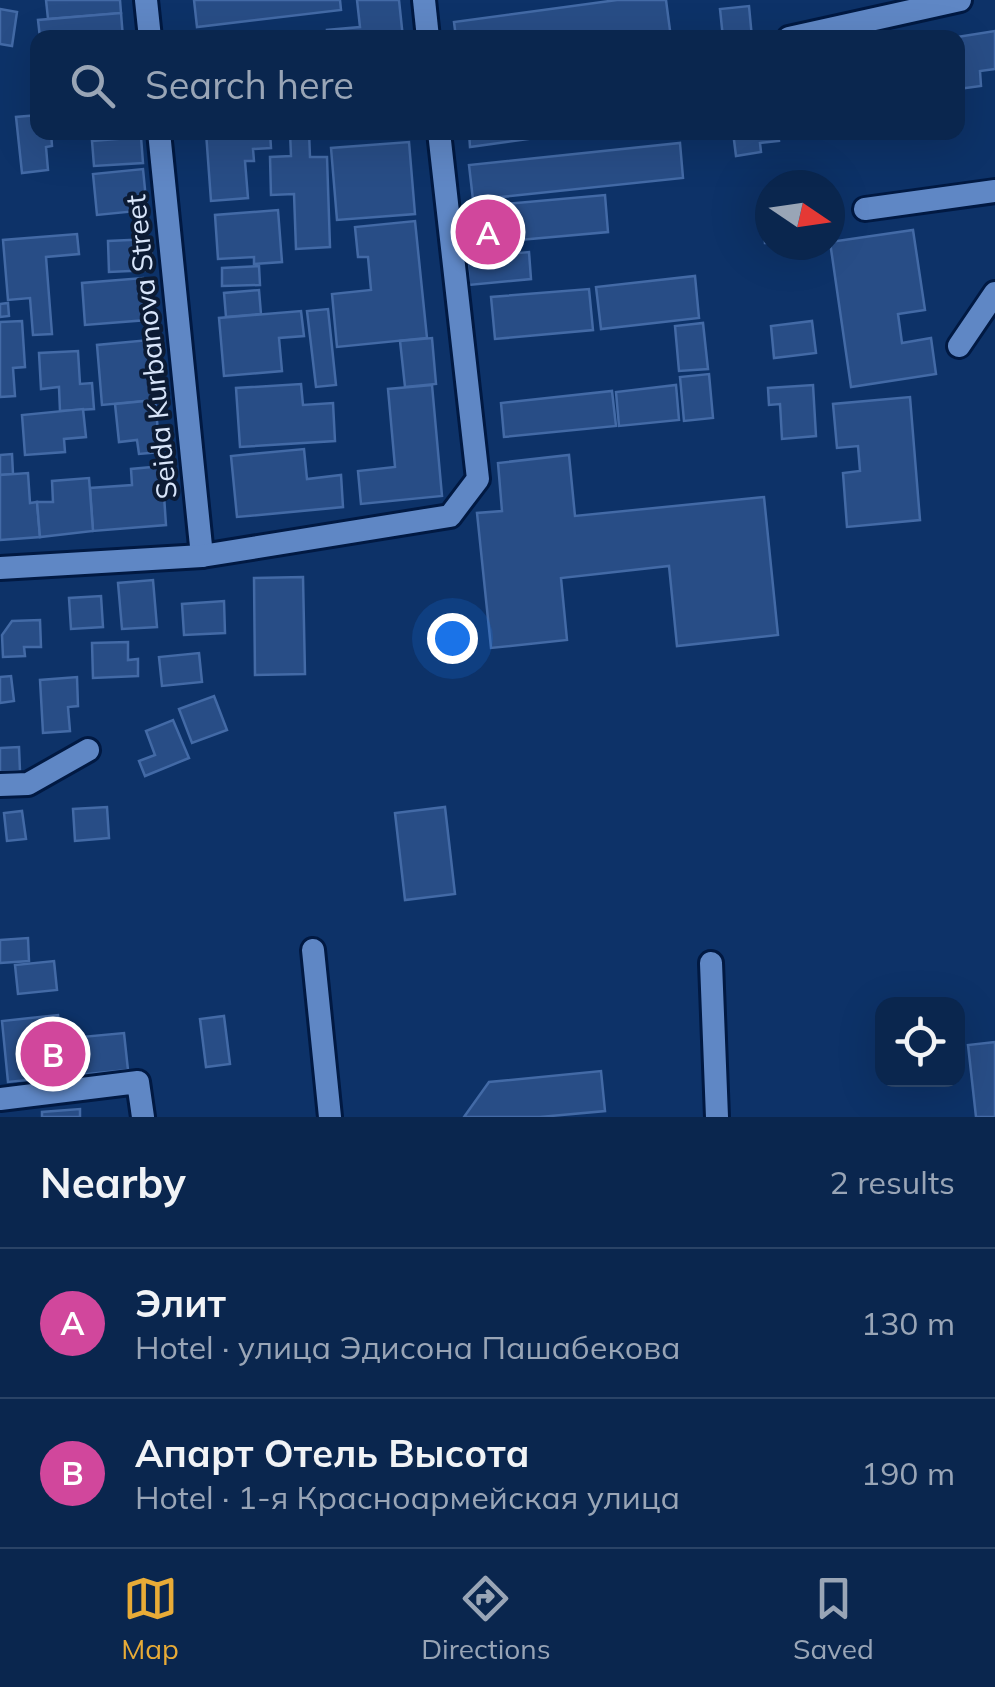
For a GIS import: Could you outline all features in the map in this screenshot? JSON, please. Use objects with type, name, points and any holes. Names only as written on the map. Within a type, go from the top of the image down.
[{"type":"street","points":[[146,0],[149,30]]},
{"type":"street","points":[[424,0],[427,30]]},
{"type":"street","points":[[825,30],[960,0]]},
{"type":"street","name":"Seida Kurbanova Street","points":[[160,140],[202,556]]},
{"type":"street","points":[[0,568],[202,556],[450,516],[478,480],[440,140]]},
{"type":"street","points":[[865,209],[995,191]]},
{"type":"street","points":[[959,346],[995,294]]},
{"type":"street","points":[[0,785],[28,784],[88,750]]},
{"type":"street","points":[[313,950],[330,1117]]},
{"type":"street","points":[[712,963],[717,1117]]},
{"type":"street","points":[[10,1104],[138,1082],[143,1117]]},
{"type":"building","points":[[46,0],[120,0],[121,13],[48,19]]},
{"type":"building","points":[[194,0],[340,0],[341,10],[197,27]]},
{"type":"building","points":[[357,0],[399,0],[402,30],[327,30],[360,27]]},
{"type":"building","points":[[617,0],[666,0],[670,30],[455,30],[454,22]]},
{"type":"building","points":[[749,6],[751,30],[722,30],[720,9]]},
{"type":"building","points":[[0,9],[17,12],[12,46],[0,44]]},
{"type":"building","points":[[121,13],[122,30],[39,30],[38,20]]},
{"type":"building","points":[[995,31],[995,69],[980,71],[981,86],[965,88],[965,36]]},
{"type":"building","points":[[30,116],[30,140],[52,140],[52,146],[46,147],[48,170],[22,173],[16,117]]},
{"type":"building","points":[[141,140],[143,163],[94,166],[92,141]]},
{"type":"building","points":[[207,140],[270,140],[271,148],[253,149],[254,161],[245,161],[248,198],[211,201]]},
{"type":"building","points":[[290,140],[309,140],[310,157],[327,157],[330,247],[296,249],[294,194],[271,195],[270,157],[291,156]]},
{"type":"building","points":[[470,140],[521,140],[470,147]]},
{"type":"building","points":[[734,140],[779,140],[760,143],[761,152],[736,156]]},
{"type":"building","points":[[409,142],[415,214],[337,220],[331,148]]},
{"type":"building","points":[[680,143],[683,178],[473,200],[469,165]]},
{"type":"building","points":[[143,169],[147,210],[97,215],[93,174]]},
{"type":"building","points":[[605,195],[608,232],[486,243],[483,206]]},
{"type":"building","points":[[278,210],[282,262],[254,264],[254,257],[218,259],[215,215]]},
{"type":"building","points":[[415,221],[427,338],[337,347],[332,294],[371,290],[368,257],[358,257],[355,227]]},
{"type":"building","points":[[913,230],[925,310],[898,314],[902,343],[931,338],[936,374],[851,387],[833,260],[845,260],[845,240]]},
{"type":"building","points":[[77,234],[79,254],[46,257],[52,334],[33,335],[30,298],[8,300],[3,240]]},
{"type":"building","points":[[151,239],[152,270],[109,272],[108,241]]},
{"type":"building","points":[[529,252],[531,279],[469,285],[467,258]]},
{"type":"building","points":[[259,266],[260,285],[222,286],[222,268]]},
{"type":"building","points":[[695,276],[699,318],[601,329],[596,287]]},
{"type":"building","points":[[143,278],[147,320],[85,325],[82,283]]},
{"type":"building","points":[[589,289],[593,330],[495,339],[491,297]]},
{"type":"building","points":[[259,290],[261,314],[226,317],[224,293]]},
{"type":"building","points":[[8,303],[9,316],[0,317],[0,304]]},
{"type":"building","points":[[328,309],[336,385],[316,387],[307,311]]},
{"type":"building","points":[[301,311],[304,336],[279,338],[282,371],[224,376],[219,318]]},
{"type":"building","points":[[22,321],[25,367],[13,368],[15,396],[0,397],[0,322]]},
{"type":"building","points":[[812,321],[816,353],[774,358],[771,326]]},
{"type":"building","points":[[703,323],[708,369],[679,371],[675,326]]},
{"type":"building","points":[[432,338],[436,384],[405,387],[400,341]]},
{"type":"building","points":[[149,340],[155,400],[102,405],[97,345]]},
{"type":"building","points":[[78,351],[80,384],[92,383],[94,409],[60,411],[59,387],[41,389],[39,353]]},
{"type":"building","points":[[709,374],[713,418],[684,421],[680,377]]},
{"type":"building","points":[[301,384],[303,405],[333,403],[335,441],[240,447],[236,388]]},
{"type":"building","points":[[432,385],[442,496],[361,504],[358,471],[395,467],[388,389]]},
{"type":"building","points":[[676,385],[679,420],[619,426],[616,392]]},
{"type":"building","points":[[813,385],[816,436],[782,439],[780,404],[769,405],[768,388]]},
{"type":"building","points":[[612,391],[616,426],[504,437],[501,403]]},
{"type":"building","points":[[910,397],[920,520],[847,527],[843,473],[860,471],[858,446],[837,448],[833,404]]},
{"type":"building","points":[[155,400],[160,452],[139,454],[137,440],[119,442],[115,404]]},
{"type":"building","points":[[83,409],[86,437],[64,439],[65,452],[25,455],[22,415]]},
{"type":"building","points":[[304,449],[307,479],[341,475],[343,507],[237,517],[231,456]]},
{"type":"building","points":[[12,454],[13,474],[0,475],[0,455]]},
{"type":"building","points":[[569,455],[575,516],[764,497],[778,635],[677,646],[669,566],[561,578],[567,640],[491,648],[477,513],[502,511],[498,463]]},
{"type":"building","points":[[162,466],[166,525],[93,531],[90,488],[132,485],[131,469]]},
{"type":"building","points":[[28,473],[30,503],[37,502],[40,537],[0,540],[0,475]]},
{"type":"building","points":[[89,478],[93,531],[40,537],[37,502],[53,502],[52,481]]},
{"type":"building","points":[[303,577],[305,674],[255,675],[254,578]]},
{"type":"building","points":[[153,580],[157,627],[122,629],[118,583]]},
{"type":"building","points":[[101,596],[103,627],[71,629],[69,598]]},
{"type":"building","points":[[224,601],[225,633],[184,635],[182,604]]},
{"type":"building","points":[[40,620],[41,647],[24,647],[25,656],[3,657],[2,635],[12,621]]},
{"type":"building","points":[[128,642],[128,660],[138,659],[138,676],[93,678],[92,643]]},
{"type":"building","points":[[199,653],[202,682],[162,686],[159,657]]},
{"type":"building","points":[[11,676],[14,701],[0,703],[0,677]]},
{"type":"building","points":[[77,677],[78,706],[68,707],[70,731],[43,733],[40,680]]},
{"type":"building","points":[[214,696],[227,730],[192,743],[179,709]]},
{"type":"building","points":[[173,720],[189,758],[145,776],[139,761],[155,755],[146,731]]},
{"type":"building","points":[[19,747],[20,771],[0,772],[0,748]]},
{"type":"building","points":[[107,807],[109,838],[75,841],[73,809]]},
{"type":"building","points":[[445,807],[455,894],[405,900],[395,813]]},
{"type":"building","points":[[22,811],[26,839],[7,841],[4,813]]},
{"type":"building","points":[[28,938],[29,961],[0,963],[0,940]]},
{"type":"building","points":[[54,961],[57,990],[18,994],[15,965]]},
{"type":"building","points":[[58,1015],[61,1039],[124,1033],[128,1070],[8,1082],[2,1021]]},
{"type":"building","points":[[224,1016],[230,1064],[206,1067],[200,1019]]},
{"type":"building","points":[[995,1042],[995,1117],[976,1117],[968,1045]]},
{"type":"building","points":[[601,1071],[605,1111],[540,1117],[464,1117],[489,1082]]},
{"type":"building","points":[[80,1109],[80,1117],[42,1117],[42,1112]]},
{"type":"place","name":"Элит","points":[[488,232]]},
{"type":"place","name":"Апарт Отель Высота","points":[[53,1054]]}]
